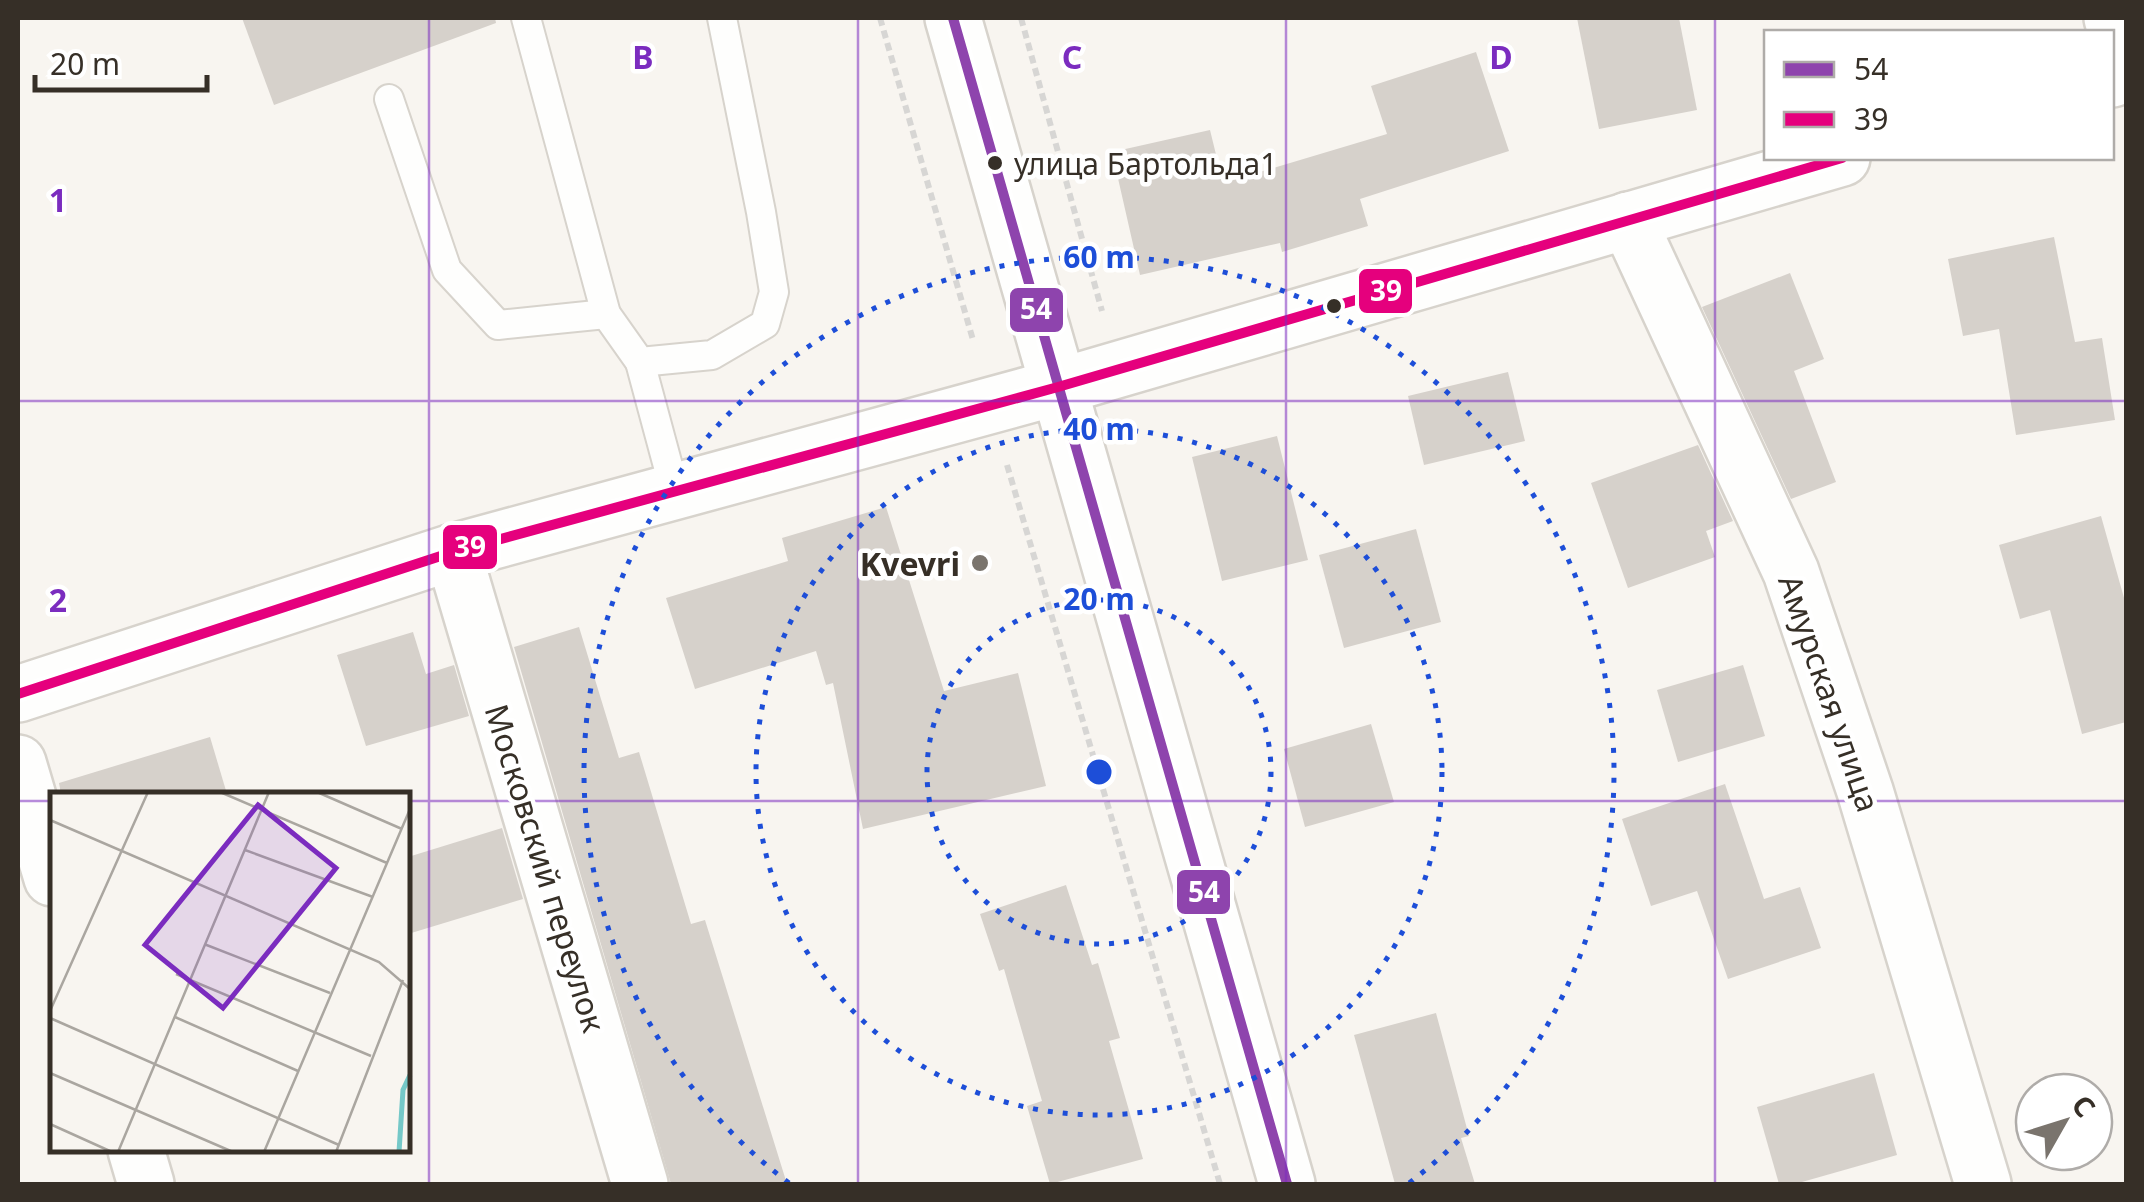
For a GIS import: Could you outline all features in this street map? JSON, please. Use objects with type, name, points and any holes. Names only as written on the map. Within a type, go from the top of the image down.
[{"type":"street","points":[[953,18],[1287,1184]]},
{"type":"street","points":[[2112,18],[2126,66]]},
{"type":"street","points":[[18,694],[453,552],[1058,387],[1835,160]]},
{"type":"street","name":"Амурская улица","points":[[1628,220],[1791,572],[1865,791],[1983,1184]]},
{"type":"street","name":"Московский переулок","points":[[453,552],[640,1184]]},
{"type":"street","points":[[18,763],[50,871]]},
{"type":"street","points":[[137,1152],[146,1184]]},
{"type":"lane","points":[[526,18],[606,314],[640,362],[675,492]]},
{"type":"lane","points":[[640,362],[712,355],[765,324],[774,292],[722,18]]},
{"type":"lane","points":[[389,99],[448,270],[498,325],[606,314]]},
{"type":"path","points":[[880,18],[973,340]]},
{"type":"path","points":[[1021,18],[1102,311]]},
{"type":"path","points":[[1007,465],[1220,1184]]},
{"type":"building","points":[[242,18],[495,18],[496,23],[274,105]]},
{"type":"building","points":[[1577,18],[1679,18],[1697,110],[1599,129]]},
{"type":"building","points":[[1476,52],[1509,151],[1360,199],[1368,226],[1282,252],[1280,243],[1140,275],[1112,152],[1210,130],[1223,183],[1387,134],[1371,86]]},
{"type":"building","points":[[2054,237],[2075,342],[2102,338],[2115,420],[2016,435],[1999,329],[1963,336],[1948,259]]},
{"type":"building","points":[[1790,273],[1824,359],[1794,371],[1836,482],[1791,499],[1702,307]]},
{"type":"building","points":[[1508,372],[1525,441],[1424,465],[1408,396]]},
{"type":"building","points":[[1277,436],[1308,560],[1222,581],[1192,457]]},
{"type":"building","points":[[1698,445],[1733,521],[1706,531],[1715,557],[1628,588],[1591,483]]},
{"type":"building","points":[[886,507],[944,691],[1018,673],[1046,786],[863,829],[833,683],[826,685],[816,651],[695,689],[666,598],[788,561],[782,538]]},
{"type":"building","points":[[2101,516],[2126,605],[2126,722],[2082,734],[2050,610],[2020,619],[1999,545]]},
{"type":"building","points":[[1416,529],[1441,622],[1344,648],[1319,555]]},
{"type":"building","points":[[579,627],[619,758],[639,752],[691,924],[705,920],[787,1184],[671,1184],[514,647]]},
{"type":"building","points":[[413,632],[426,674],[454,665],[469,716],[366,746],[337,655]]},
{"type":"building","points":[[1743,665],[1765,736],[1678,762],[1657,690]]},
{"type":"building","points":[[1371,724],[1394,802],[1305,827],[1284,749]]},
{"type":"building","points":[[210,737],[226,792],[61,792],[59,783]]},
{"type":"building","points":[[1725,784],[1764,899],[1800,887],[1821,948],[1728,979],[1697,891],[1651,906],[1622,819]]},
{"type":"building","points":[[502,828],[523,899],[410,933],[410,856]]},
{"type":"building","points":[[1066,885],[1092,965],[1098,963],[1120,1038],[1109,1041],[1143,1159],[1050,1184],[1027,1106],[1042,1101],[1004,969],[999,971],[980,914]]},
{"type":"building","points":[[1436,1013],[1469,1136],[1461,1138],[1475,1184],[1395,1184],[1354,1035]]},
{"type":"building","points":[[1874,1073],[1897,1155],[1795,1184],[1779,1184],[1757,1107]]},
{"type":"transit line","name":"54","points":[[953,18],[1287,1184]]},
{"type":"transit line","name":"39","points":[[18,694],[453,552],[1058,387],[1835,160]]},
{"type":"place","name":"улица Бартольда1","points":[[995,163]]},
{"type":"place","name":"Kvevri","points":[[980,563]]}]
